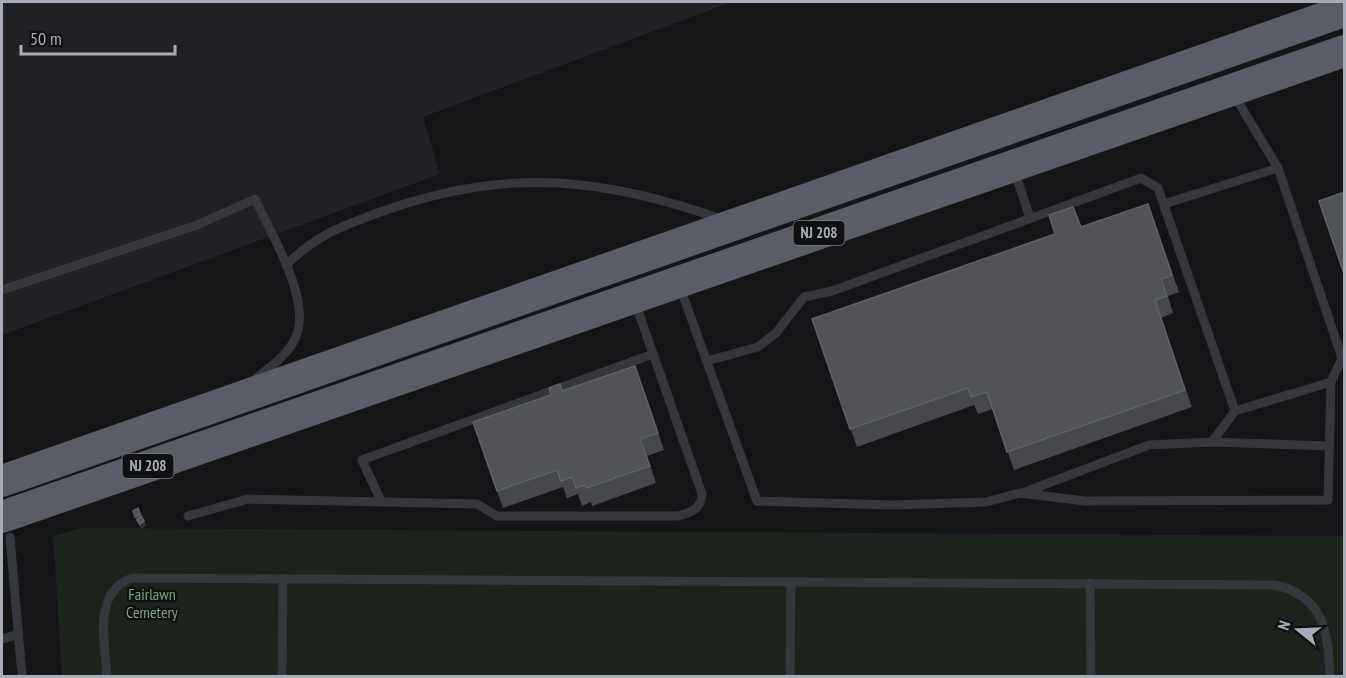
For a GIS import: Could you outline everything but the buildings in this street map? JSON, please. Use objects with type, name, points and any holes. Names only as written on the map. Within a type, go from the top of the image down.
[{"type":"highway","name":"NJ 208","points":[[2,481],[1344,11]]},
{"type":"highway","name":"NJ 208","points":[[4,532],[53,516],[294,416],[1341,53]]},
{"type":"highway","points":[[2,472],[118,440]]},
{"type":"lane","points":[[1020,493],[1085,501],[1328,500],[1331,382],[1342,358],[1278,168],[1231,91]]},
{"type":"lane","points":[[1013,166],[1030,218]]},
{"type":"lane","points":[[1164,204],[1278,168]]},
{"type":"lane","points":[[707,361],[758,347],[776,333],[804,297],[832,291],[1141,178],[1158,188],[1235,411]]},
{"type":"lane","points":[[286,265],[312,242],[343,225],[431,196],[495,184],[563,183],[626,190],[738,224]]},
{"type":"lane","points":[[2,291],[197,225],[255,199],[286,265],[300,314],[294,341],[271,367],[225,403]]},
{"type":"lane","points":[[678,282],[757,501],[891,504],[986,502],[1020,493],[1149,445],[1212,442],[1329,446]]},
{"type":"lane","points":[[188,516],[248,499],[477,504],[497,516],[678,516],[694,511],[701,503],[702,494],[634,297]]},
{"type":"lane","points":[[381,501],[362,460],[653,354]]},
{"type":"lane","points":[[1212,442],[1235,411],[1331,382]]},
{"type":"lane","points":[[4,532],[19,634],[22,676]]},
{"type":"lane","points":[[107,676],[105,609],[114,588],[132,578],[1261,584],[1287,588],[1310,602],[1325,628],[1330,676]]},
{"type":"lane","points":[[282,676],[283,579]]},
{"type":"lane","points":[[790,676],[791,582]]},
{"type":"lane","points":[[1090,584],[1091,676]]},
{"type":"lane","points":[[2,639],[19,634]]},
{"type":"shaded area","points":[[2,2],[732,2],[423,117],[440,174],[2,335]]},
{"type":"green space","name":"Fairlawn Cemetery","points":[[82,528],[1344,536],[1344,676],[62,676],[53,536]]}]
